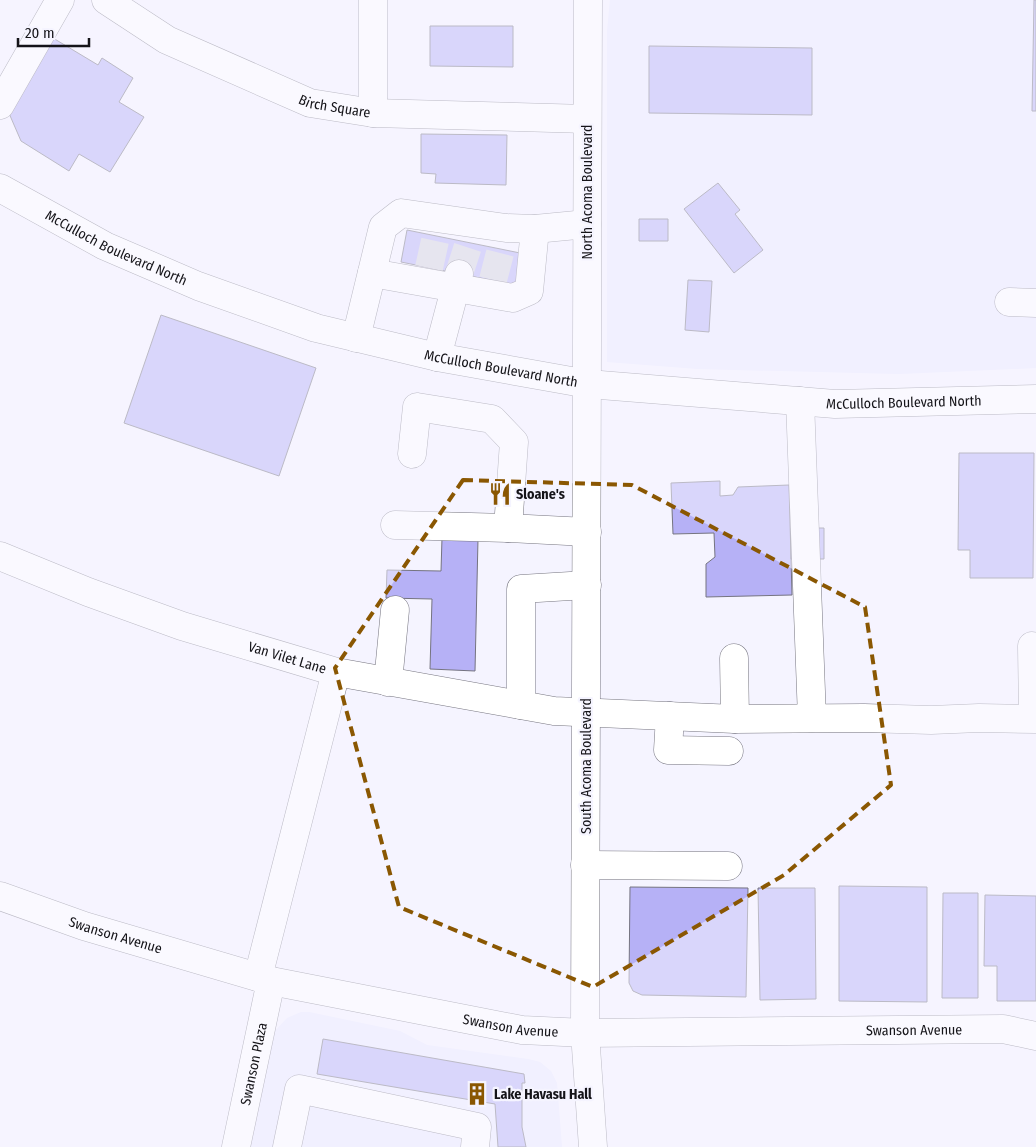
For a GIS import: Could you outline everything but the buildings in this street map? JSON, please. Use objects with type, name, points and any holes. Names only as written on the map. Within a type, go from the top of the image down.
[{"type":"main road","points":[[0,105],[60,0]]},
{"type":"main road","name":"Birch Square","points":[[106,0],[167,40],[310,103],[373,113],[587,119]]},
{"type":"main road","points":[[373,0],[373,113]]},
{"type":"main road","name":"North Acoma Boulevard","points":[[588,0],[588,384]]},
{"type":"main road","name":"McCulloch Boulevard North","points":[[0,188],[105,246],[198,286],[316,328],[437,357],[588,384],[835,404],[1036,399]]},
{"type":"main road","points":[[356,338],[384,227],[401,213],[438,227],[504,239],[535,229],[587,224]]},
{"type":"main road","points":[[372,274],[427,276],[457,281],[491,287],[513,298],[529,291],[535,229]]},
{"type":"main road","points":[[437,357],[457,281]]},
{"type":"main road","points":[[1009,302],[1036,303]]},
{"type":"main road","name":"South Acoma Boulevard","points":[[588,384],[585,1033],[593,1147]]},
{"type":"main road","points":[[800,401],[812,718]]},
{"type":"main road","points":[[412,454],[417,407],[492,419],[514,442],[508,528]]},
{"type":"main road","points":[[395,525],[587,532]]},
{"type":"main road","name":"Van Vilet Lane","points":[[0,556],[88,592],[174,623],[336,672],[554,711],[735,719],[864,718],[931,720],[1034,718]]},
{"type":"main road","points":[[521,705],[521,589],[587,585]]},
{"type":"main road","points":[[388,682],[395,610]]},
{"type":"main road","points":[[1032,646],[1034,718]]},
{"type":"main road","points":[[734,658],[735,719]]},
{"type":"main road","name":"Swanson Plaza","points":[[236,1147],[265,979],[336,672]]},
{"type":"main road","points":[[670,716],[668,750],[729,751]]},
{"type":"main road","points":[[585,864],[728,866]]},
{"type":"main road","name":"Swanson Avenue","points":[[0,896],[84,926],[265,979],[522,1030],[585,1033],[1003,1029],[1036,1036]]},
{"type":"main road","points":[[287,1147],[299,1089],[477,1127],[475,1147]]},
{"type":"highlighted area","points":[[463,480],[632,485],[865,607],[891,785],[784,875],[593,987],[399,907],[335,668]]},
{"type":"shaded area","points":[[610,0],[1036,0],[1036,368],[899,374],[698,369],[607,362],[607,31]]},
{"type":"shaded area","points":[[301,1012],[309,1012],[400,1031],[427,1045],[540,1062],[551,1071],[557,1083],[562,1147],[247,1147],[275,1031],[287,1018]]},
{"type":"tunnel","points":[[429,268],[436,236]]},
{"type":"tunnel","points":[[459,274],[469,243]]},
{"type":"tunnel","points":[[493,280],[501,249]]},
{"type":"place","name":"Sloane's","points":[[500,494]]},
{"type":"place","name":"Lake Havasu Hall","points":[[477,1094]]}]
